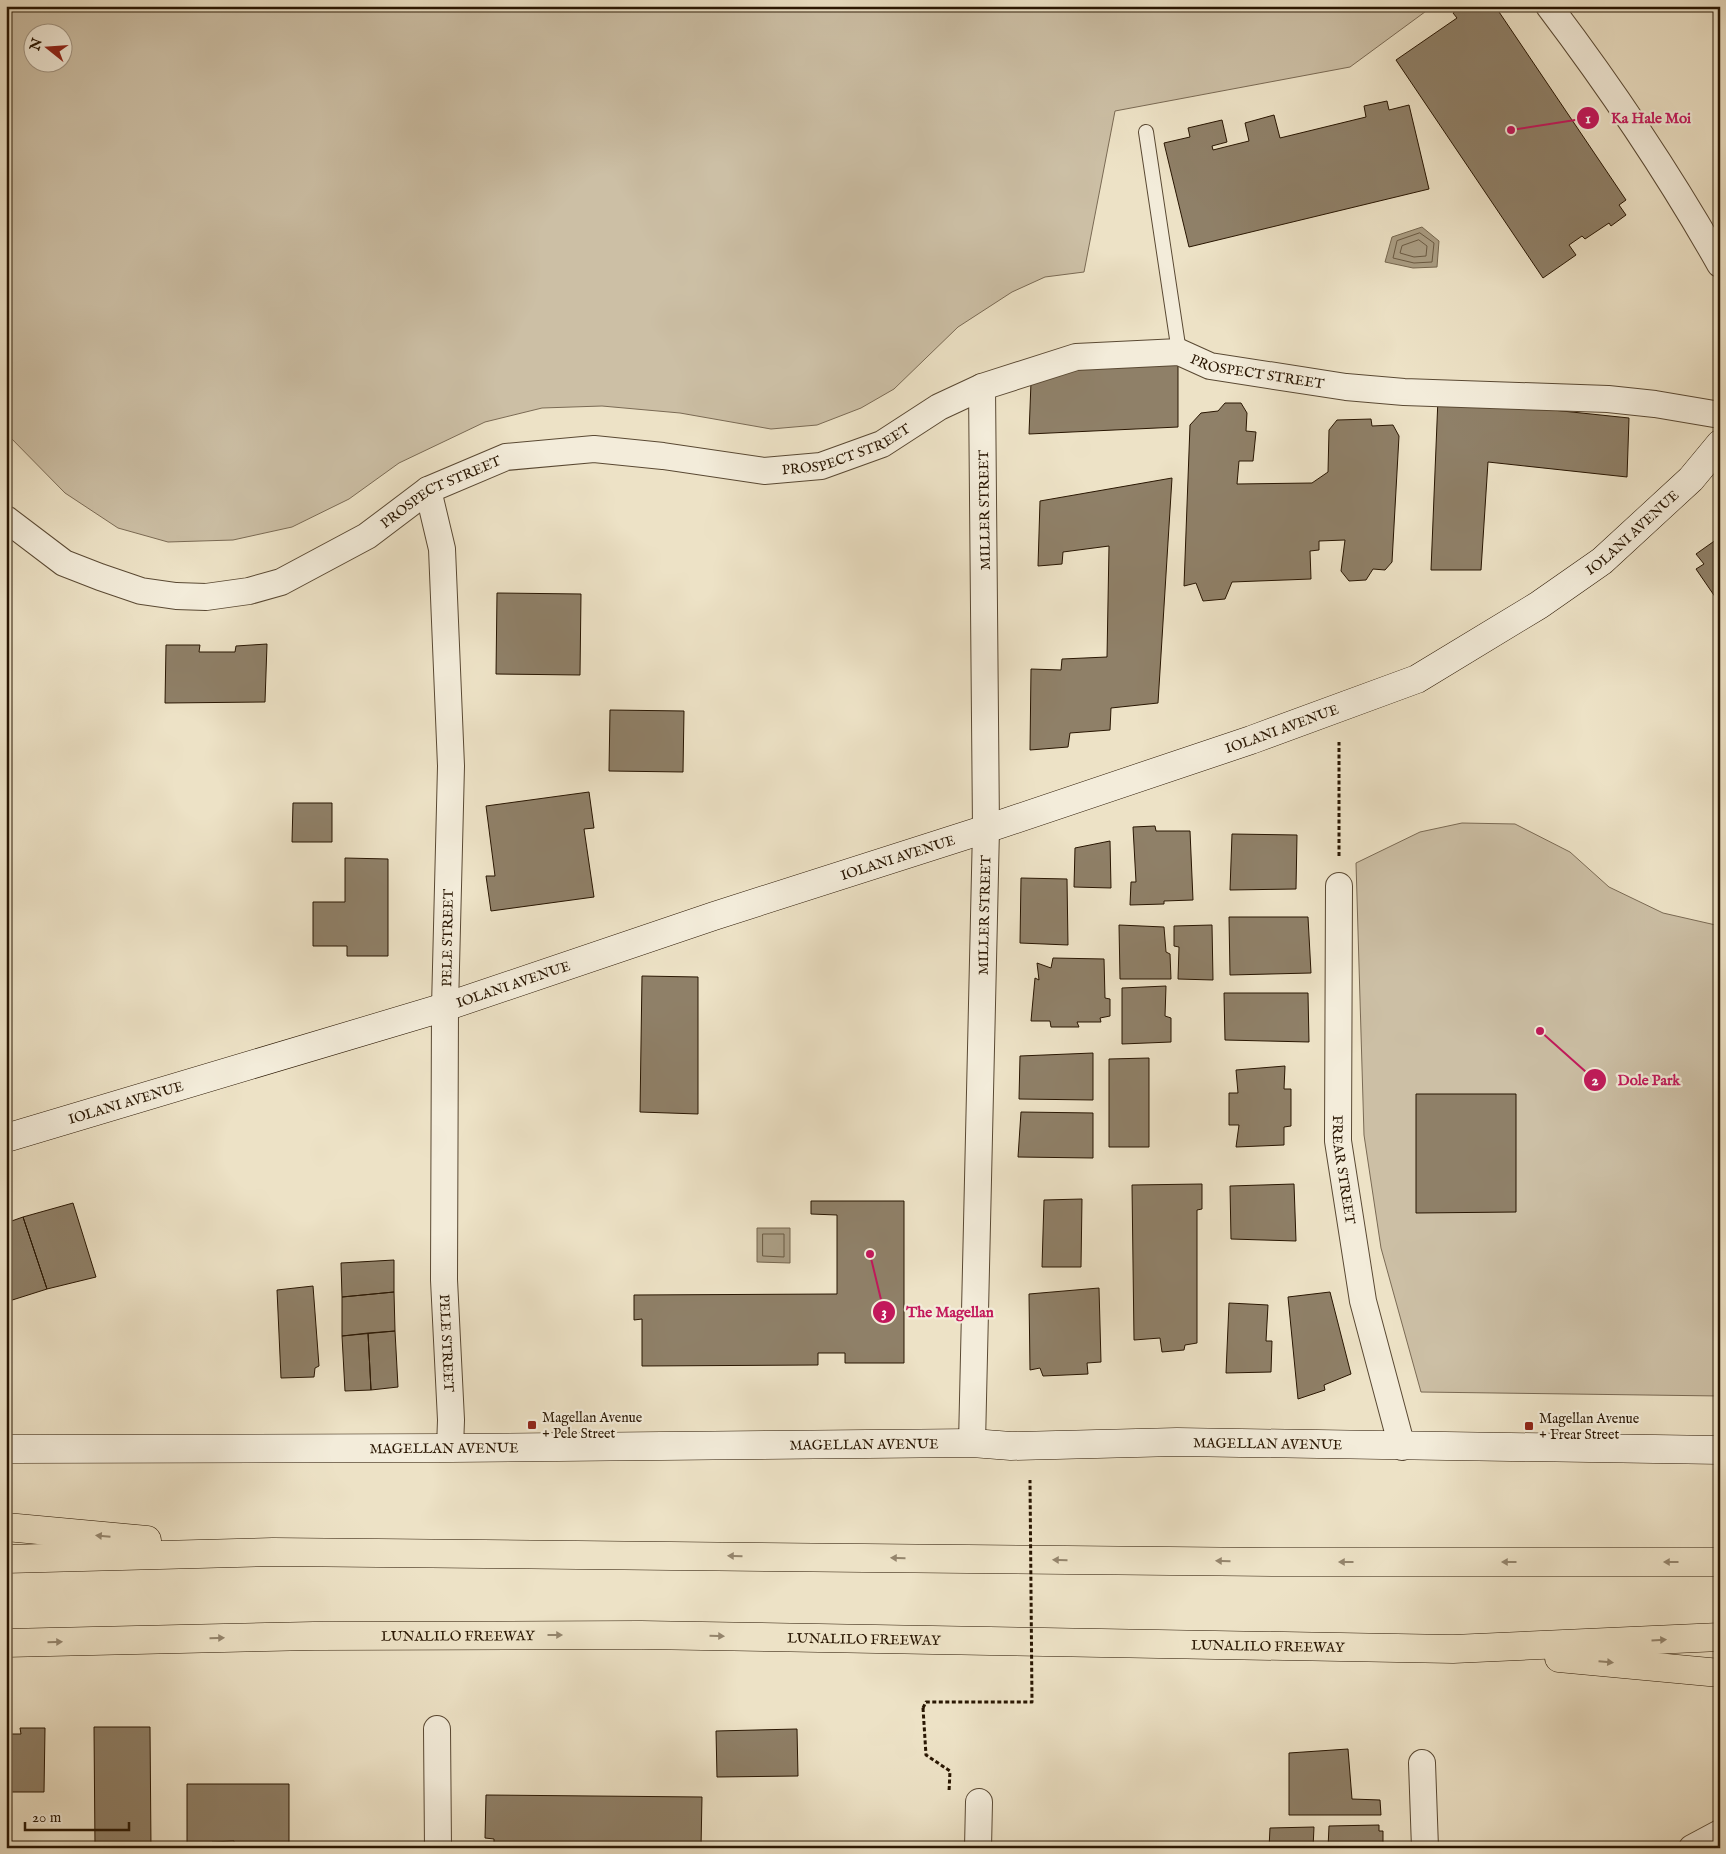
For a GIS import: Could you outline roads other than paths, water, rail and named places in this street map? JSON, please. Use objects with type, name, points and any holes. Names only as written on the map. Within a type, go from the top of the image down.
[{"type":"highway","points":[[6,1526],[273,1552]]},
{"type":"highway","points":[[6,1559],[273,1552],[1272,1562],[1720,1562]]},
{"type":"highway","name":"LUNALILO FREEWAY","points":[[6,1643],[314,1636],[641,1635],[1453,1648],[1720,1637]]},
{"type":"highway","points":[[1453,1648],[1720,1673]]},
{"type":"main road","name":"IOLANI AVENUE","points":[[6,1138],[445,1007],[714,916],[986,829],[1251,740],[1417,679],[1539,606],[1602,561],[1691,479],[1720,444]]},
{"type":"main road","name":"MAGELLAN AVENUE","points":[[6,1449],[450,1448],[972,1442],[1011,1446],[1177,1442],[1402,1447],[1720,1450]]},
{"type":"street","points":[[1550,6],[1686,204],[1720,264]]},
{"type":"street","name":"PROSPECT STREET","points":[[6,519],[64,563],[141,591],[176,596],[206,597],[249,590],[281,582],[367,536],[428,490],[506,457],[594,449],[663,456],[764,471],[821,466],[882,444],[939,407],[982,388],[1076,356],[1179,352],[1210,366],[1346,387],[1404,392],[1608,399],[1655,404],[1720,415]]},
{"type":"street","name":"MILLER STREET","points":[[972,1442],[986,829],[982,388]]},
{"type":"street","name":"PELE STREET","points":[[428,490],[442,549],[451,766],[445,1007],[444,1280],[451,1420],[450,1448]]},
{"type":"street","name":"FREAR STREET","points":[[1339,886],[1340,1150],[1363,1301],[1402,1447]]},
{"type":"street","points":[[437,1729],[438,1848]]},
{"type":"street","points":[[1422,1762],[1425,1848]]},
{"type":"street","points":[[978,1848],[979,1802]]},
{"type":"street","points":[[1692,1848],[1720,1833]]},
{"type":"lane","points":[[1146,132],[1179,352]]},
{"type":"water","points":[[1422,227],[1439,241],[1437,267],[1413,268],[1385,262],[1392,237]]},
{"type":"water","points":[[757,1228],[790,1228],[790,1263],[757,1262]]},
{"type":"place","name":"Ka Hale Moi","points":[[1511,130]]},
{"type":"place","name":"Dole Park","points":[[1540,1031]]},
{"type":"place","name":"The Magellan","points":[[870,1254]]},
{"type":"place","name":"Magellan Avenue + Pele Street","points":[[532,1425]]},
{"type":"place","name":"Magellan Avenue + Frear Street","points":[[1529,1426]]}]
